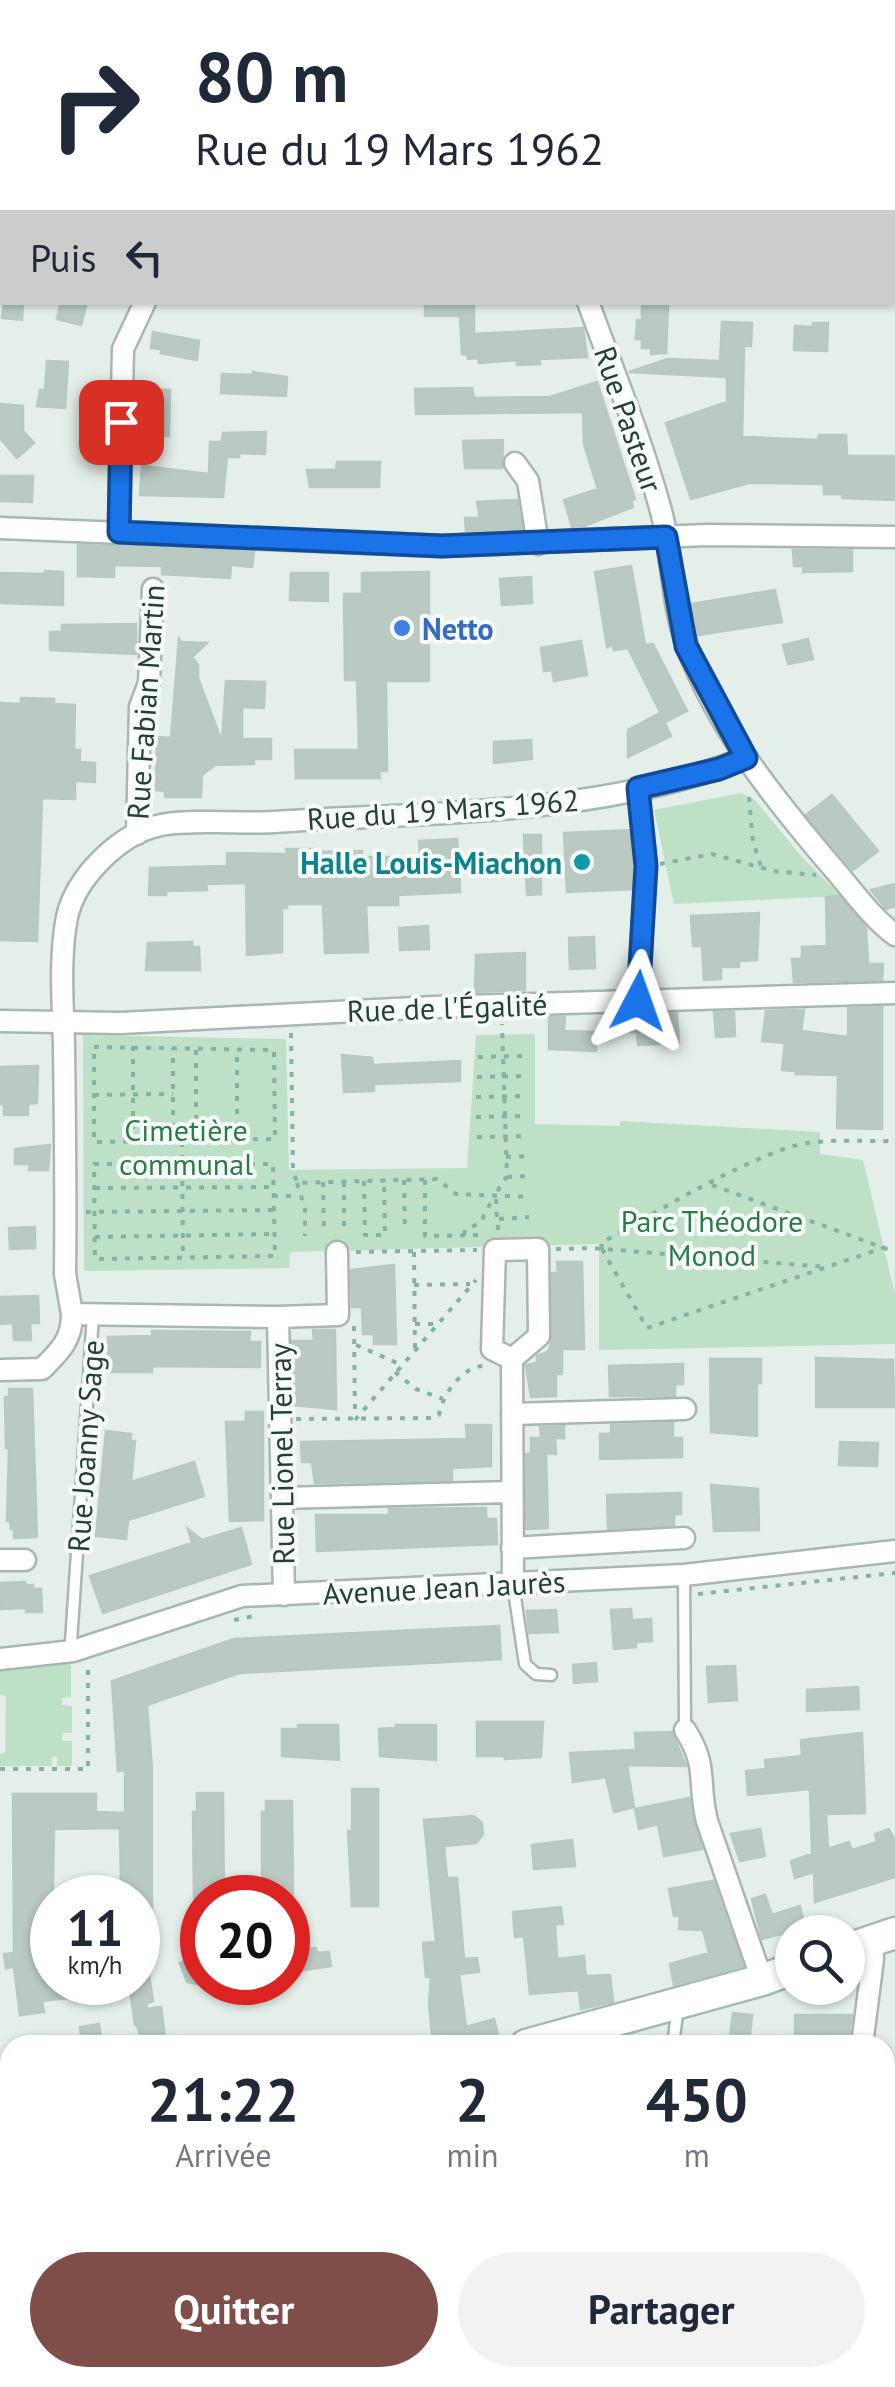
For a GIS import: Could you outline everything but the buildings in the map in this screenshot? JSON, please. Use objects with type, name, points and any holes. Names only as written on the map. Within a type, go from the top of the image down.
[{"type":"main road","points":[[563,2035],[775,1975]]},
{"type":"street","points":[[119,532],[122,349],[144,305]]},
{"type":"street","name":"Rue Pasteur","points":[[589,305],[644,458],[666,537],[686,646],[746,758],[872,917],[895,935]]},
{"type":"street","points":[[515,463],[528,482],[538,544]]},
{"type":"street","points":[[0,528],[442,546],[666,537],[895,538]]},
{"type":"street","name":"Rue Fabian Martin","points":[[64,1022],[68,916],[83,882],[112,850],[137,834],[140,707],[149,682],[153,589]]},
{"type":"street","name":"Rue du 19 Mars 1962","points":[[137,834],[160,825],[568,804],[719,769],[746,758]]},
{"type":"street","name":"Rue de l'Égalité","points":[[0,1021],[127,1023],[291,1013],[895,993]]},
{"type":"street","name":"Rue Joanny Sage","points":[[64,1022],[65,1274],[83,1314]]},
{"type":"street","points":[[338,1316],[340,1243]]},
{"type":"street","points":[[512,1359],[492,1350],[494,1254],[538,1249],[539,1336],[512,1359],[512,1584]]},
{"type":"street","points":[[0,1370],[42,1370],[63,1349],[83,1314],[278,1317]]},
{"type":"street","name":"Rue Lionel Terray","points":[[284,1594],[278,1317],[338,1316]]},
{"type":"street","points":[[512,1414],[686,1409]]},
{"type":"street","points":[[282,1498],[510,1492]]},
{"type":"street","points":[[512,1548],[684,1538]]},
{"type":"street","name":"Avenue Jean Jaurès","points":[[0,1660],[80,1658],[242,1596],[684,1575],[895,1550]]},
{"type":"street","points":[[0,1560],[25,1560]]},
{"type":"street","points":[[685,1730],[701,1758],[706,1821],[762,1980]]},
{"type":"street","points":[[863,2035],[872,1941]]},
{"type":"lane","points":[[638,788],[646,866],[638,1001]]},
{"type":"lane","name":"Rue Joanny Sage","points":[[80,1658],[70,1642],[83,1314]]},
{"type":"lane","points":[[684,1575],[685,1730]]},
{"type":"lane","points":[[512,1584],[525,1664],[536,1674],[551,1675]]},
{"type":"lane","points":[[673,2035],[678,2004]]},
{"type":"path","points":[[749,797],[752,842],[761,866]]},
{"type":"path","points":[[646,866],[704,853],[847,884]]},
{"type":"path","points":[[501,1005],[506,1177]]},
{"type":"path","points":[[291,1013],[293,1170],[306,1215],[305,1236]]},
{"type":"path","points":[[127,1023],[133,1048],[133,1142]]},
{"type":"path","points":[[94,1047],[133,1048],[274,1050],[275,1140],[94,1142],[94,1047]]},
{"type":"path","points":[[173,1048],[173,1141]]},
{"type":"path","points":[[196,1049],[196,1141]]},
{"type":"path","points":[[237,1140],[238,1049]]},
{"type":"path","points":[[478,1057],[524,1056]]},
{"type":"path","points":[[477,1077],[524,1076]]},
{"type":"path","points":[[94,1095],[173,1094]]},
{"type":"path","points":[[476,1097],[524,1096]]},
{"type":"path","points":[[476,1117],[526,1116]]},
{"type":"path","points":[[477,1137],[529,1136]]},
{"type":"path","points":[[182,1141],[183,1258]]},
{"type":"path","points":[[886,1247],[647,1328],[601,1243],[710,1184],[790,1147],[895,1141]]},
{"type":"path","points":[[506,1157],[530,1156]]},
{"type":"path","points":[[94,1164],[182,1164],[273,1164],[275,1256],[95,1258],[94,1164]]},
{"type":"path","points":[[464,1235],[464,1230],[484,1218],[498,1185],[506,1177],[531,1176]]},
{"type":"path","points":[[297,1183],[437,1179],[456,1194],[530,1196]]},
{"type":"path","points":[[404,1180],[405,1231]]},
{"type":"path","points":[[425,1180],[425,1236],[498,1235],[494,1197]]},
{"type":"path","points":[[364,1181],[365,1235],[385,1235],[384,1181]]},
{"type":"path","points":[[323,1182],[324,1233]]},
{"type":"path","points":[[344,1182],[340,1243],[494,1254]]},
{"type":"path","points":[[710,1184],[895,1252]]},
{"type":"path","points":[[94,1188],[273,1187]]},
{"type":"path","points":[[274,1196],[301,1196]]},
{"type":"path","points":[[66,1212],[274,1210]]},
{"type":"path","points":[[497,1219],[529,1218]]},
{"type":"path","points":[[95,1236],[274,1234]]},
{"type":"path","points":[[538,1249],[602,1249],[830,1267]]},
{"type":"path","points":[[414,1251],[416,1352]]},
{"type":"path","points":[[355,1420],[473,1284],[494,1254]]},
{"type":"path","points":[[414,1284],[473,1284]]},
{"type":"path","points":[[338,1316],[354,1326],[355,1420]]},
{"type":"path","points":[[415,1324],[439,1324]]},
{"type":"path","points":[[354,1344],[402,1365]]},
{"type":"path","points":[[280,1419],[432,1418],[439,1415],[443,1399],[458,1380],[475,1366],[494,1366],[512,1359]]},
{"type":"path","points":[[395,1372],[416,1389],[443,1399]]},
{"type":"path","points":[[230,1621],[260,1615]]},
{"type":"path","points":[[0,1769],[88,1769],[80,1658]]},
{"type":"green space","points":[[741,793],[755,800],[801,856],[841,896],[674,904],[654,810]]},
{"type":"green space","points":[[535,1034],[535,1124],[620,1126],[620,1121],[820,1132],[820,1154],[863,1160],[895,1294],[895,1344],[599,1350],[599,1244],[290,1252],[289,1268],[84,1271],[83,1035],[286,1039],[289,1170],[467,1168],[476,1035]]},
{"type":"green space","points":[[71,1660],[71,1697],[62,1698],[62,1705],[72,1706],[72,1733],[63,1733],[62,1741],[72,1741],[72,1766],[57,1766],[57,1757],[52,1757],[52,1766],[0,1766],[0,1754],[5,1753],[6,1696],[0,1695],[0,1671]]},
{"type":"place","name":"Netto","points":[[402,628]]},
{"type":"place","name":"Halle Louis-Miachon","points":[[582,862]]},
{"type":"route","points":[[121,422],[119,532],[442,546],[666,537],[686,646],[746,758],[719,769],[638,788],[646,866],[638,1001]]},
{"type":"park label","name":"Cimetière communal","points":[[186,1146]]},
{"type":"park label","name":"Parc Théodore Monod","points":[[712,1237]]}]
